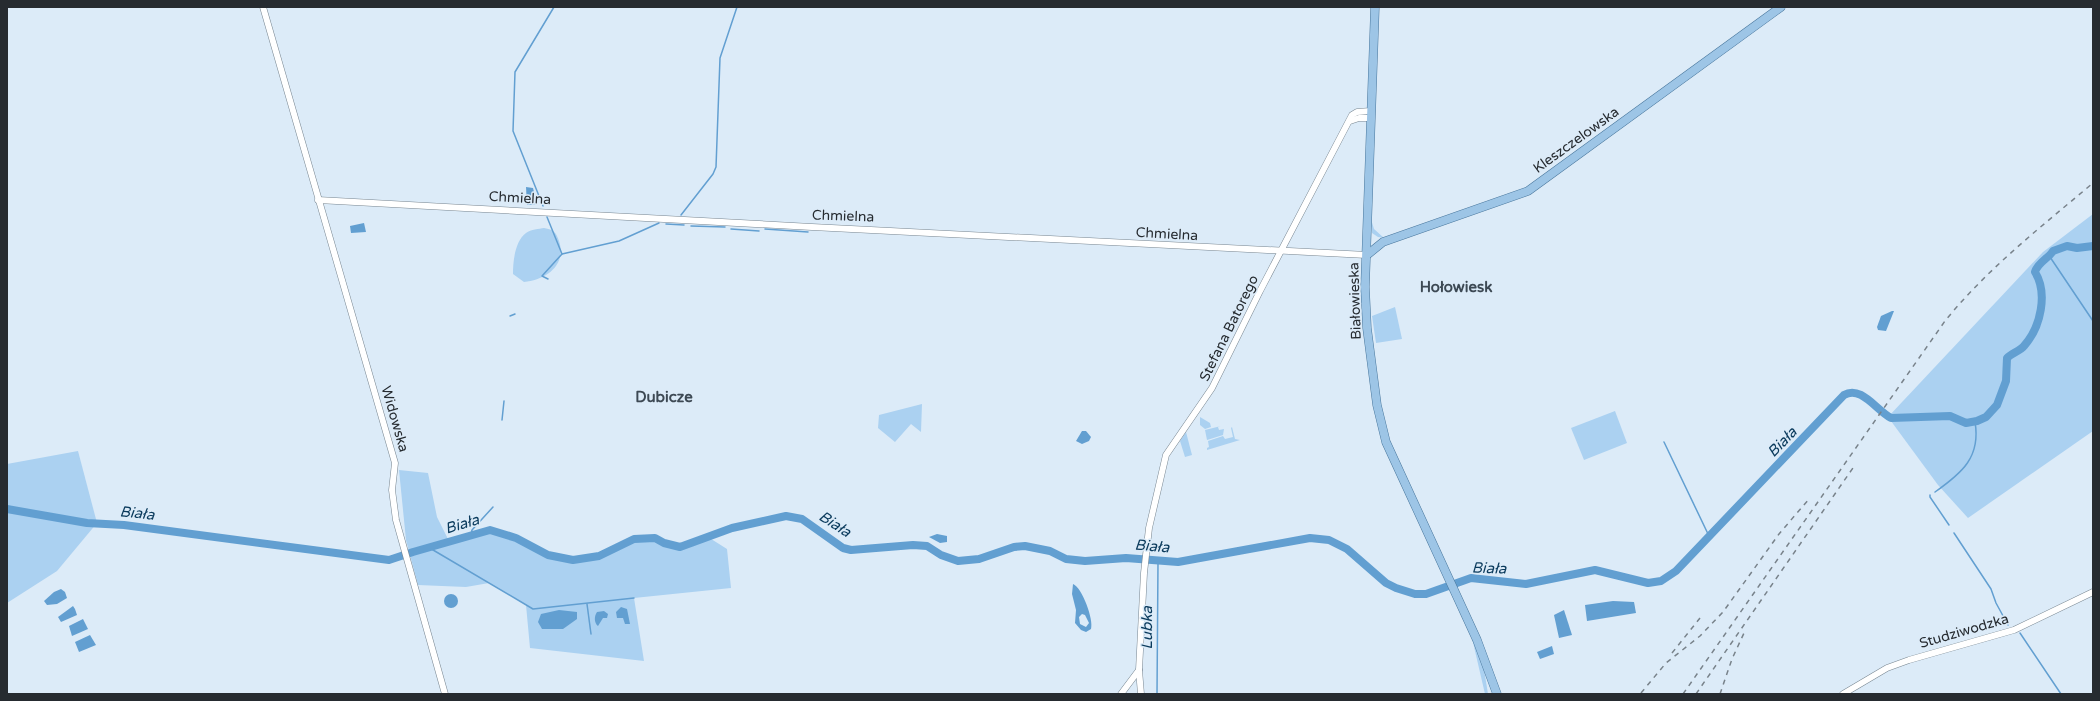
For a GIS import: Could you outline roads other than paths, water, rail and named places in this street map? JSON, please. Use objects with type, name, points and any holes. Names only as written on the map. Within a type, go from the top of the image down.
[{"type":"main road","name":"Białowieska","points":[[1375,7],[1366,256],[1367,328],[1380,425],[1395,463],[1455,594],[1490,676]]},
{"type":"main road","name":"Kleszczelowska","points":[[1366,256],[1382,242],[1528,192],[1781,7]]},
{"type":"main road","points":[[1367,235],[1382,242]]},
{"type":"main road","points":[[1490,676],[1491,694]]},
{"type":"main road","points":[[1490,676],[1497,694]]},
{"type":"street","name":"Widowska","points":[[263,7],[395,462],[392,505],[407,563],[445,694]]},
{"type":"street","name":"Stefana Batorego","points":[[1139,670],[1146,550],[1149,528],[1166,455],[1212,388],[1350,121],[1371,114]]},
{"type":"street","name":"Chmielna","points":[[318,200],[1366,256]]},
{"type":"street","name":"Studziwodzka","points":[[1843,694],[1853,691],[1887,668],[1909,660],[1998,635],[2024,626],[2093,592]]},
{"type":"street","points":[[1121,694],[1139,670]]},
{"type":"street","points":[[1139,670],[1141,692]]},
{"type":"street","points":[[1128,685],[1141,692]]},
{"type":"waterway","points":[[543,206],[513,131],[515,72],[554,7]]},
{"type":"waterway","points":[[681,215],[713,174],[716,167],[720,58],[737,7]]},
{"type":"waterway","points":[[547,217],[562,254]]},
{"type":"waterway","points":[[548,279],[542,276],[562,254],[619,241],[659,223]]},
{"type":"waterway","points":[[666,224],[684,225]]},
{"type":"waterway","points":[[691,226],[725,227]]},
{"type":"waterway","points":[[731,229],[759,231]]},
{"type":"waterway","points":[[765,229],[808,232]]},
{"type":"waterway","name":"Biała","points":[[7,509],[87,523],[124,525],[389,560],[490,530],[516,538],[548,555],[573,560],[599,556],[634,539],[655,538],[664,543],[680,547],[732,528],[786,516],[802,519],[843,548],[851,550],[913,545],[927,546],[941,555],[958,561],[979,559],[1014,547],[1025,546],[1050,551],[1066,559],[1085,561],[1126,558],[1178,562],[1310,538],[1329,540],[1347,549],[1386,583],[1415,594],[1426,594],[1471,578],[1526,584],[1595,570],[1648,583],[1661,581],[1676,571],[1844,395],[1856,393],[1868,400],[1891,418],[1950,416],[1966,423],[1977,421],[1986,417],[1997,405],[2006,381],[2007,358],[2024,346],[2035,329],[2041,310],[2042,300],[2039,280],[2035,272],[2036,269],[2053,251],[2067,246],[2077,248],[2093,246]]},
{"type":"waterway","points":[[2050,257],[2093,321]]},
{"type":"waterway","points":[[510,316],[515,314]]},
{"type":"waterway","points":[[502,420],[504,401]]},
{"type":"waterway","points":[[1935,492],[1961,471],[1972,455],[1975,445],[1975,422]]},
{"type":"waterway","points":[[1664,442],[1709,536]]},
{"type":"waterway","points":[[1930,495],[1949,525]]},
{"type":"waterway","points":[[471,535],[472,530],[493,507]]},
{"type":"waterway","points":[[1954,533],[1991,589],[1996,603],[2008,625]]},
{"type":"waterway","points":[[428,547],[533,609],[634,598]]},
{"type":"waterway","name":"Lubka","points":[[1157,694],[1158,562]]},
{"type":"waterway","points":[[587,604],[591,634]]},
{"type":"waterway","points":[[2020,633],[2061,694]]},
{"type":"railway","points":[[1683,694],[1945,321],[1979,283],[1997,266],[2093,183]]},
{"type":"railway","points":[[1696,694],[1855,465]]},
{"type":"railway","points":[[1641,693],[1666,663],[1700,636],[1723,612],[1779,534],[1809,499]]},
{"type":"railway","points":[[1672,653],[1700,618]]},
{"type":"railway","points":[[1720,694],[1732,659],[1744,633]]},
{"type":"district","name":"Hołowiesk","points":[[1456,287]]},
{"type":"district","name":"Dubicze","points":[[664,397]]}]
